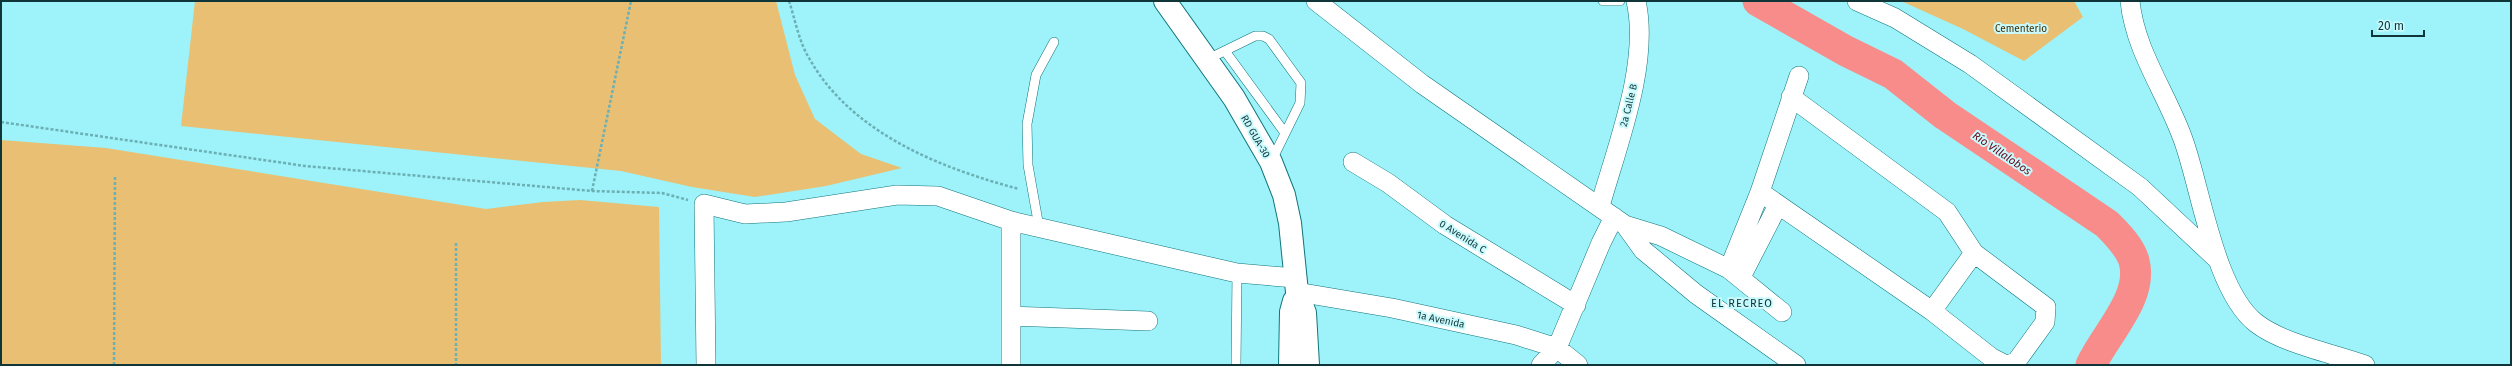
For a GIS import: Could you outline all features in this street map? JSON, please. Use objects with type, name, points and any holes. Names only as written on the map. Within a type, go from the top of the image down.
[{"type":"main road","name":"RD GUA-30","points":[[1165,1],[1216,55],[1234,98],[1271,162],[1284,195],[1290,223],[1296,285]]},
{"type":"main road","points":[[1290,365],[1291,312],[1296,285]]},
{"type":"main road","points":[[1296,285],[1305,313],[1308,365]]},
{"type":"street","points":[[1316,1],[1429,89],[1523,156],[1613,216],[1660,236],[1735,273],[1782,312]]},
{"type":"street","name":"2a Calle B","points":[[1541,365],[1557,348],[1613,216],[1632,92],[1640,52],[1639,14],[1636,1]]},
{"type":"street","points":[[1857,1],[1895,18],[1982,72],[2140,187],[2218,260]]},
{"type":"street","points":[[2130,1],[2136,31],[2147,60],[2184,142],[2218,260],[2246,314],[2256,323],[2290,340],[2365,365]]},
{"type":"street","points":[[1735,273],[1760,192],[1799,76]]},
{"type":"street","points":[[1760,192],[1932,311],[1992,358],[2006,365],[2016,362],[2045,322],[2046,307],[1974,253],[1947,212],[1791,97]]},
{"type":"street","name":"0 Avenida C","points":[[1353,162],[1388,183],[1445,226],[1576,305]]},
{"type":"street","name":"1a Avenida","points":[[704,204],[752,213],[786,212],[897,195],[938,196],[1011,221],[1392,308],[1516,334],[1557,348],[1578,365]]},
{"type":"street","points":[[704,204],[706,365]]},
{"type":"street","points":[[1735,273],[1778,205]]},
{"type":"street","points":[[1613,216],[1642,250],[1696,294],[1796,365]]},
{"type":"street","points":[[1011,221],[1011,365]]},
{"type":"street","points":[[1932,311],[1974,253]]},
{"type":"street","points":[[1011,316],[1148,321]]},
{"type":"lane","points":[[1603,1],[1620,1]]},
{"type":"lane","points":[[1271,162],[1300,102],[1301,83],[1269,39],[1263,36],[1255,36],[1216,55],[1285,133]]},
{"type":"lane","points":[[1039,227],[1035,194],[1028,165],[1027,124],[1036,75],[1054,42]]},
{"type":"lane","points":[[1236,365],[1237,273]]},
{"type":"path","points":[[592,191],[631,1]]},
{"type":"path","points":[[789,1],[808,58],[835,96],[889,140],[951,166],[1035,194]]},
{"type":"path","points":[[1,122],[305,166],[592,191],[662,193],[704,204]]},
{"type":"path","points":[[114,175],[114,365]]},
{"type":"path","points":[[456,243],[456,365]]},
{"type":"green space","points":[[195,1],[776,1],[795,75],[815,119],[861,154],[902,168],[826,186],[755,197],[692,187],[621,171],[181,126]]},
{"type":"green space","name":"Cementerio","points":[[1901,1],[2074,1],[2083,17],[2024,61],[1963,29]]},
{"type":"green space","points":[[1,140],[106,148],[486,209],[543,202],[580,200],[659,207],[661,365],[1,365]]},
{"type":"waterway","name":"Río Villalobos","points":[[1758,1],[1846,51],[1893,74],[1945,115],[2107,224],[2119,236],[2130,251],[2134,261],[2136,274],[2134,288],[2122,314],[2091,365]]},
{"type":"district","name":"EL RECREO","points":[[1742,303]]}]
